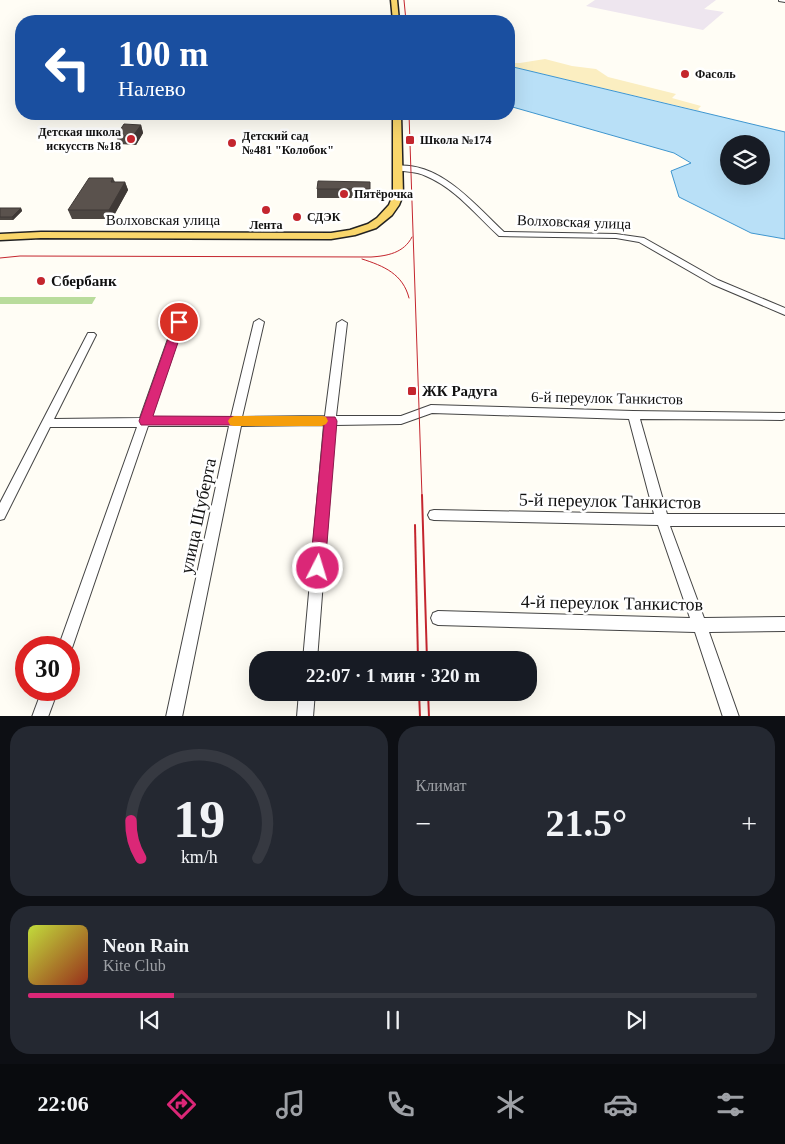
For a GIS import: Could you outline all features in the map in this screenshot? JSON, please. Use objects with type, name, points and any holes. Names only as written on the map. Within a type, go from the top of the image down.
[{"type":"main road","points":[[394,0],[395,15]]},
{"type":"main road","points":[[397,120],[398,168]]},
{"type":"main road","name":"Волховская улица","points":[[0,237],[41,234],[345,234],[369,228],[384,218],[396,206],[398,168]]},
{"type":"street","name":"Волховская улица","points":[[398,168],[432,174],[447,183],[502,234],[616,236],[641,240],[715,282],[785,312]]},
{"type":"street","points":[[69,636],[179,322]]},
{"type":"street","name":"улица Шуберта","points":[[174,716],[236,421],[260,322]]},
{"type":"street","points":[[311,651],[330,421],[342,323]]},
{"type":"street","points":[[0,515],[91,335]]},
{"type":"street","name":"6-й переулок Танкистов","points":[[330,421],[401,420],[431,409],[633,415],[782,416]]},
{"type":"street","points":[[633,415],[662,520],[731,716]]},
{"type":"street","points":[[47,423],[330,421]]},
{"type":"street","name":"5-й переулок Танкистов","points":[[434,515],[662,520],[785,520]]},
{"type":"street","name":"4-й переулок Танкистов","points":[[438,618],[700,625],[785,624]]},
{"type":"street","points":[[40,716],[46,701]]},
{"type":"street","points":[[305,716],[306,701]]},
{"type":"shaded area","points":[[595,0],[716,0],[704,9],[724,12],[703,30],[586,6]]},
{"type":"green space","points":[[0,297],[96,297],[92,304],[0,304]]},
{"type":"sand","points":[[545,59],[572,66],[596,69],[608,77],[676,94],[672,98],[701,106],[698,109],[700,111],[515,67],[515,63]]},
{"type":"water","points":[[515,67],[785,132],[785,239],[751,233],[679,197],[671,171],[691,163],[674,153],[515,108]]},
{"type":"building","points":[[124,124],[141,125],[133,136],[116,136]]},
{"type":"building","points":[[89,178],[113,178],[111,182],[125,182],[109,210],[68,210]]},
{"type":"building","points":[[318,181],[370,182],[370,189],[317,189]]},
{"type":"building","points":[[0,208],[21,208],[12,217],[0,217]]},
{"type":"tram line","points":[[404,0],[405,15]]},
{"type":"tram line","points":[[409,120],[422,496]]},
{"type":"tram line","points":[[0,258],[20,256],[371,257],[394,253],[404,247],[412,237]]},
{"type":"tram line","points":[[362,259],[391,272],[402,283],[409,298]]},
{"type":"tram line","points":[[422,495],[427,651]]},
{"type":"tram line","points":[[415,525],[418,651]]},
{"type":"tram line","points":[[419,701],[420,716]]},
{"type":"tram line","points":[[428,701],[429,716]]},
{"type":"slow traffic","points":[[234,421],[322,421]]},
{"type":"place","name":"Фасоль","points":[[685,74]]},
{"type":"place","name":"Детская школа искусств №18","points":[[131,139]]},
{"type":"place","name":"Школа №174","points":[[410,140]]},
{"type":"place","name":"Детский сад №481 \"Колобок\"","points":[[232,143]]},
{"type":"place","name":"Пятёрочка","points":[[344,194]]},
{"type":"place","name":"Лента","points":[[266,210]]},
{"type":"place","name":"СДЭК","points":[[297,217]]},
{"type":"place","name":"Сбербанк","points":[[41,281]]},
{"type":"place","name":"ЖК Радуга","points":[[412,391]]},
{"type":"route","points":[[179,322],[145,421],[330,421],[318,568]]}]
